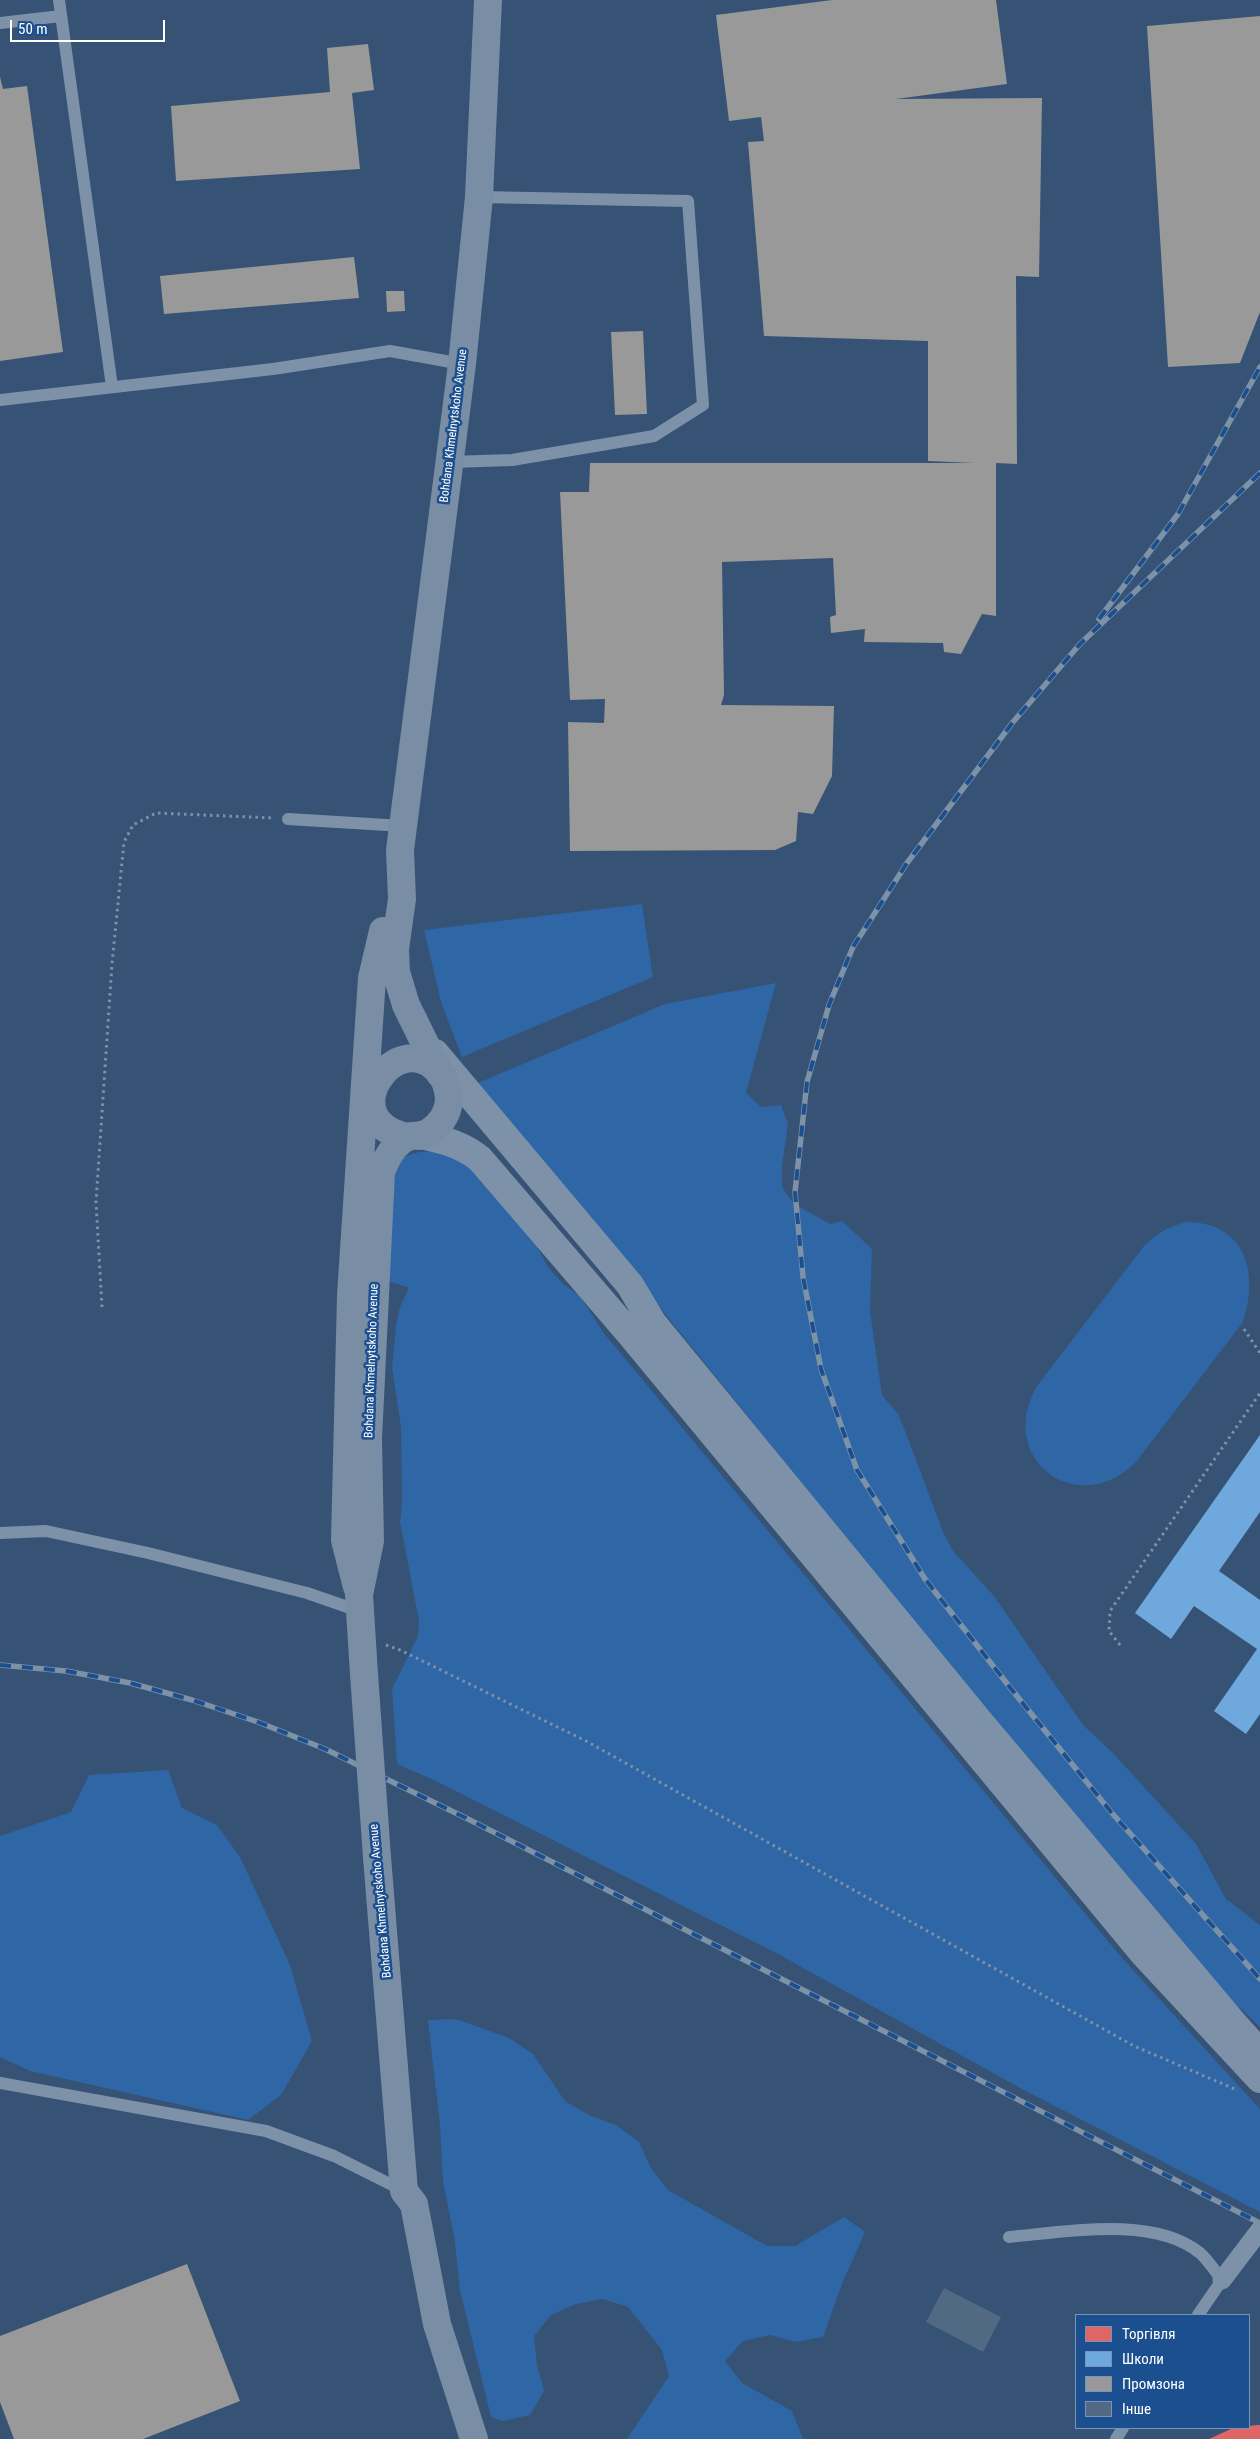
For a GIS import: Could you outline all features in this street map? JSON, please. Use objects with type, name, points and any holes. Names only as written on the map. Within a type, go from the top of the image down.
[{"type":"main road","name":"Bohdana Khmelnytskoho Avenue","points":[[360,1614],[370,1541],[368,1439],[381,1172],[386,1158],[415,1136],[432,1130],[442,1121],[449,1097],[443,1079],[406,1005],[396,972],[395,949],[402,899],[402,838],[462,364],[479,197],[488,0]]},
{"type":"main road","name":"Bohdana Khmelnytskoho Avenue","points":[[374,1093],[386,895],[402,838]]},
{"type":"main road","name":"Bohdana Khmelnytskoho Avenue","points":[[383,932],[372,978],[361,1134],[351,1295],[345,1540],[360,1614],[377,1858],[413,2247],[424,2326],[456,2439]]},
{"type":"main road","name":"Bohdana Khmelnytskoho Avenue","points":[[361,1134],[383,1071],[394,1063],[406,1060],[419,1060],[430,1065],[443,1079]]},
{"type":"main road","points":[[374,1093],[377,1118],[385,1128],[396,1134],[415,1136]]},
{"type":"main road","name":"Bohdana Khmelnytskoho Avenue","points":[[409,2198],[437,2324],[474,2439]]},
{"type":"street","points":[[416,1026],[440,1058],[630,1285],[652,1322],[973,1713],[1227,2017],[1260,2052]]},
{"type":"street","points":[[443,1079],[619,1294],[652,1322]]},
{"type":"street","points":[[415,1136],[454,1143],[468,1149],[480,1158],[637,1342],[1251,2084]]},
{"type":"street","points":[[1222,2280],[1260,2230]]},
{"type":"lane","points":[[59,0],[112,387]]},
{"type":"lane","points":[[0,23],[61,16]]},
{"type":"lane","points":[[450,462],[512,460],[654,436],[702,404],[688,201],[479,197]]},
{"type":"lane","points":[[0,400],[273,369],[390,351],[462,364]]},
{"type":"lane","points":[[288,819],[402,838]]},
{"type":"lane","points":[[0,1533],[46,1531],[130,1549],[307,1593],[360,1614]]},
{"type":"lane","points":[[0,2083],[266,2132],[334,2156],[409,2198]]},
{"type":"lane","points":[[1009,2237],[1095,2229],[1132,2230],[1164,2234],[1200,2253],[1222,2280],[1199,2314]]},
{"type":"path","points":[[102,1307],[96,1202],[112,974],[124,842],[132,825],[156,813],[288,819]]},
{"type":"path","points":[[1244,1329],[1260,1353]]},
{"type":"path","points":[[1120,1645],[1109,1632],[1110,1611],[1260,1393]]},
{"type":"path","points":[[360,1614],[400,1650],[586,1741],[1134,2046],[1234,2090],[1251,2084]]},
{"type":"shaded area","points":[[642,904],[653,977],[462,1057],[441,1002],[424,930]]},
{"type":"shaded area","points":[[776,983],[746,1093],[761,1107],[781,1105],[788,1124],[782,1166],[782,1187],[794,1204],[830,1224],[842,1221],[872,1249],[870,1311],[882,1395],[898,1414],[943,1532],[953,1551],[994,1596],[1083,1725],[1113,1753],[1196,1844],[1226,1899],[1260,1925],[1260,2027],[1239,2007],[1216,1996],[649,1294],[473,1085],[665,1004]]},
{"type":"shaded area","points":[[438,1151],[453,1156],[482,1178],[538,1248],[548,1267],[562,1283],[580,1296],[603,1332],[1122,1958],[1260,2109],[1260,2212],[1022,2089],[778,1954],[436,1781],[397,1764],[392,1689],[418,1636],[419,1621],[400,1522],[402,1502],[401,1427],[392,1367],[400,1307],[409,1288],[383,1279],[389,1171],[411,1154]]},
{"type":"shaded area","points":[[1186,1222],[1206,1224],[1222,1230],[1234,1240],[1243,1253],[1248,1268],[1249,1285],[1248,1303],[1243,1322],[1136,1462],[1113,1479],[1090,1485],[1068,1483],[1049,1473],[1034,1457],[1026,1437],[1027,1412],[1037,1386],[1144,1246],[1163,1231]]},
{"type":"shaded area","points":[[168,1770],[182,1808],[217,1825],[240,1857],[290,1965],[312,2041],[281,2095],[248,2120],[30,2071],[0,2057],[0,1836],[71,1812],[89,1775]]},
{"type":"shaded area","points":[[456,2019],[509,2038],[533,2054],[565,2101],[589,2115],[616,2125],[639,2142],[651,2168],[668,2190],[767,2246],[795,2246],[844,2217],[865,2232],[842,2284],[823,2337],[796,2342],[770,2335],[743,2341],[725,2361],[742,2383],[792,2411],[803,2439],[627,2439],[669,2376],[662,2350],[628,2307],[603,2299],[576,2304],[551,2315],[534,2336],[537,2364],[544,2391],[530,2415],[503,2421],[491,2417],[460,2290],[454,2236],[443,2182],[440,2126],[428,2020]]},
{"type":"building: Торгівля","points":[[1260,2425],[1260,2439],[1209,2439],[1231,2429],[1250,2429],[1250,2426]]},
{"type":"building: Школи","points":[[1260,1435],[1260,1512],[1219,1571],[1260,1600],[1260,1714],[1246,1734],[1214,1711],[1257,1649],[1194,1606],[1171,1639],[1135,1613]]},
{"type":"building: Промзона","points":[[832,0],[996,0],[1007,84],[896,99],[1042,98],[1039,277],[1016,276],[1017,464],[996,463],[996,616],[982,614],[961,654],[944,652],[943,643],[864,642],[865,629],[831,633],[830,617],[836,615],[833,558],[722,562],[724,695],[721,705],[834,706],[832,776],[813,814],[798,812],[796,841],[775,850],[570,851],[568,722],[604,723],[605,699],[570,700],[560,492],[589,492],[590,463],[974,463],[928,461],[928,341],[764,336],[748,142],[764,141],[761,117],[729,121],[716,15]]},
{"type":"building: Промзона","points":[[1260,16],[1260,312],[1240,363],[1168,367],[1147,26]]},
{"type":"building: Промзона","points":[[368,44],[374,90],[352,93],[360,169],[176,181],[171,106],[330,92],[327,48]]},
{"type":"building: Промзона","points":[[0,77],[3,89],[27,86],[63,352],[0,361]]},
{"type":"building: Промзона","points":[[354,257],[359,298],[164,314],[160,276]]},
{"type":"building: Промзона","points":[[386,291],[404,291],[405,311],[387,312]]},
{"type":"building: Промзона","points":[[643,331],[647,414],[615,415],[611,332]]},
{"type":"building: Промзона","points":[[187,2264],[240,2401],[143,2439],[14,2439],[0,2402],[0,2336]]},
{"type":"building: Інше","points":[[944,2288],[1001,2317],[983,2352],[926,2322]]},
{"type":"railway","points":[[1099,619],[1178,514],[1260,367]]},
{"type":"railway","points":[[1260,473],[1080,644],[1013,722],[907,863],[853,947],[829,1005],[807,1082],[795,1192],[803,1277],[821,1369],[857,1470],[925,1579],[1012,1690],[1111,1812],[1260,1979]]},
{"type":"railway","points":[[0,1665],[66,1671],[130,1683],[192,1700],[258,1722],[325,1749],[470,1820],[1260,2223]]}]
